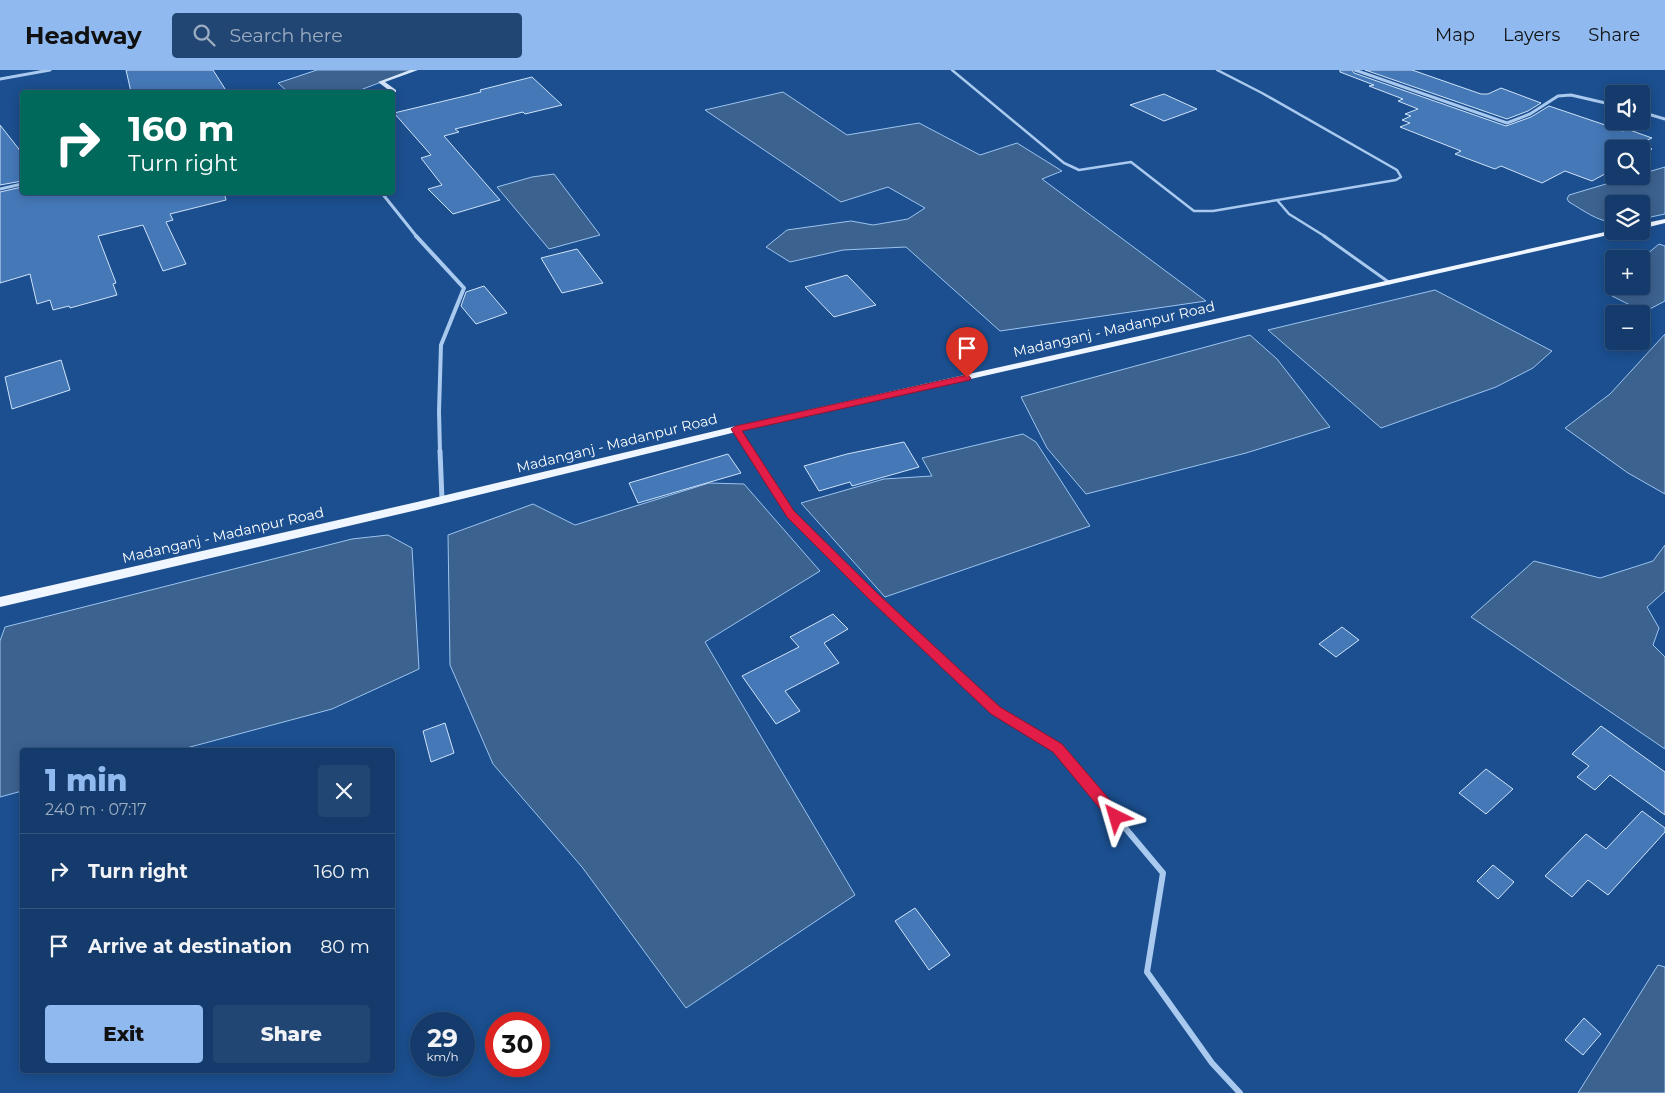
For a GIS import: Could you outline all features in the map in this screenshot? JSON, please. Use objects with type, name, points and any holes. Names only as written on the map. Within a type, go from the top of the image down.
[{"type":"main road","points":[[1650,225],[1664,222]]},
{"type":"main road","name":"Madanganj - Madanpur Road","points":[[0,602],[442,500],[736,429],[1605,235]]},
{"type":"street","points":[[0,79],[50,70]]},
{"type":"street","points":[[393,90],[381,82],[416,70]]},
{"type":"street","points":[[1355,70],[1508,124],[1530,114],[1558,96],[1571,95],[1605,103]]},
{"type":"street","points":[[1650,115],[1665,119]]},
{"type":"street","points":[[0,189],[20,184]]},
{"type":"street","points":[[383,195],[421,242],[464,288],[442,345],[439,411],[442,500]]},
{"type":"street","points":[[736,429],[790,514],[874,597],[995,711],[1058,748],[1163,873],[1147,972],[1212,1063],[1240,1093]]},
{"type":"lane","points":[[952,70],[1064,163],[1079,170],[1131,162],[1194,211],[1213,211],[1396,180],[1401,177],[1397,170],[1380,160],[1262,92],[1217,70]]},
{"type":"lane","points":[[1277,200],[1289,214],[1320,233],[1390,283]]},
{"type":"water","points":[[317,70],[413,70],[360,90],[286,90],[278,83]]},
{"type":"water","points":[[783,92],[847,135],[919,123],[980,155],[1017,143],[1062,171],[1042,179],[1206,301],[1000,331],[906,247],[843,250],[790,262],[766,247],[787,230],[851,221],[873,225],[908,219],[925,208],[888,187],[841,202],[705,110]]},
{"type":"water","points":[[1665,167],[1665,214],[1650,217],[1650,195],[1605,195],[1605,220],[1591,215],[1567,199],[1569,195],[1605,184],[1650,185],[1650,171]]},
{"type":"water","points":[[554,174],[600,235],[549,249],[497,187],[532,177]]},
{"type":"water","points":[[1659,244],[1665,246],[1665,301],[1650,309],[1650,305],[1630,305],[1612,296],[1650,295],[1650,252]]},
{"type":"water","points":[[1435,290],[1552,351],[1533,368],[1496,387],[1381,428],[1268,330]]},
{"type":"water","points":[[1665,334],[1665,494],[1628,473],[1565,428],[1610,394]]},
{"type":"water","points":[[1250,335],[1277,359],[1330,427],[1246,453],[1086,494],[1047,448],[1021,397]]},
{"type":"water","points":[[1023,434],[1036,442],[1090,526],[885,597],[801,503],[884,479],[932,476],[922,458]]},
{"type":"water","points":[[709,483],[744,484],[820,571],[705,642],[855,895],[686,1008],[582,867],[493,764],[450,665],[448,535],[533,504],[575,525]]},
{"type":"water","points":[[388,535],[412,548],[419,669],[332,709],[186,748],[20,748],[20,792],[0,797],[0,641],[5,627],[352,539]]},
{"type":"water","points":[[1665,545],[1665,591],[1647,607],[1659,628],[1653,645],[1665,657],[1665,749],[1471,617],[1534,561],[1600,578],[1653,561]]},
{"type":"water","points":[[1658,965],[1665,967],[1665,1093],[1578,1093]]},
{"type":"building","points":[[126,70],[213,70],[226,90],[131,90]]},
{"type":"building","points":[[1340,70],[1352,70],[1354,73],[1506,126],[1531,117],[1549,106],[1605,125],[1605,130],[1630,130],[1652,138],[1648,140],[1605,140],[1605,174],[1592,181],[1565,171],[1542,183],[1501,166],[1495,169],[1455,154],[1461,151],[1400,127],[1410,123],[1402,120],[1411,116],[1405,114],[1418,109],[1398,101],[1403,99],[1369,86],[1374,85],[1340,72]]},
{"type":"building","points":[[1365,70],[1412,70],[1481,94],[1488,94],[1501,88],[1541,103],[1528,111],[1507,119]]},
{"type":"building","points":[[532,77],[562,105],[525,114],[523,112],[455,129],[459,132],[444,136],[500,200],[453,214],[428,189],[442,185],[421,158],[431,155],[395,113],[481,92],[480,90]]},
{"type":"building","points":[[1164,94],[1197,109],[1164,121],[1130,105]]},
{"type":"building","points":[[0,125],[20,150],[20,181],[0,185]]},
{"type":"building","points":[[20,187],[20,195],[225,195],[226,200],[170,214],[173,220],[166,222],[186,264],[163,271],[143,225],[98,236],[116,283],[113,284],[117,295],[70,308],[69,306],[53,310],[50,300],[37,304],[30,274],[0,283],[0,192]]},
{"type":"building","points":[[577,249],[603,283],[562,293],[541,258]]},
{"type":"building","points":[[847,275],[876,305],[834,317],[805,287]]},
{"type":"building","points":[[484,286],[507,313],[476,324],[461,306],[466,292]]},
{"type":"building","points":[[61,360],[70,390],[12,409],[5,377]]},
{"type":"building","points":[[904,442],[919,467],[852,486],[850,482],[819,491],[804,466],[847,454]]},
{"type":"building","points":[[728,454],[741,473],[638,503],[629,483]]},
{"type":"building","points":[[833,614],[848,629],[824,643],[839,663],[785,691],[800,711],[776,724],[742,676],[799,647],[790,637]]},
{"type":"building","points":[[1342,627],[1359,640],[1336,657],[1319,644]]},
{"type":"building","points":[[445,723],[454,753],[431,762],[423,731]]},
{"type":"building","points":[[1601,726],[1665,772],[1665,815],[1610,775],[1595,790],[1577,777],[1589,766],[1572,754]]},
{"type":"building","points":[[1486,769],[1513,789],[1486,814],[1459,793]]},
{"type":"building","points":[[1642,811],[1665,828],[1665,832],[1608,895],[1588,880],[1572,897],[1545,876],[1586,834],[1606,849]]},
{"type":"building","points":[[1493,865],[1514,882],[1498,899],[1477,881]]},
{"type":"building","points":[[915,908],[950,955],[929,970],[895,921]]},
{"type":"building","points":[[1584,1018],[1601,1034],[1583,1055],[1565,1040]]},
{"type":"route","points":[[967,378],[736,429],[790,514],[874,597],[995,711],[1058,748],[1116,817]]}]
